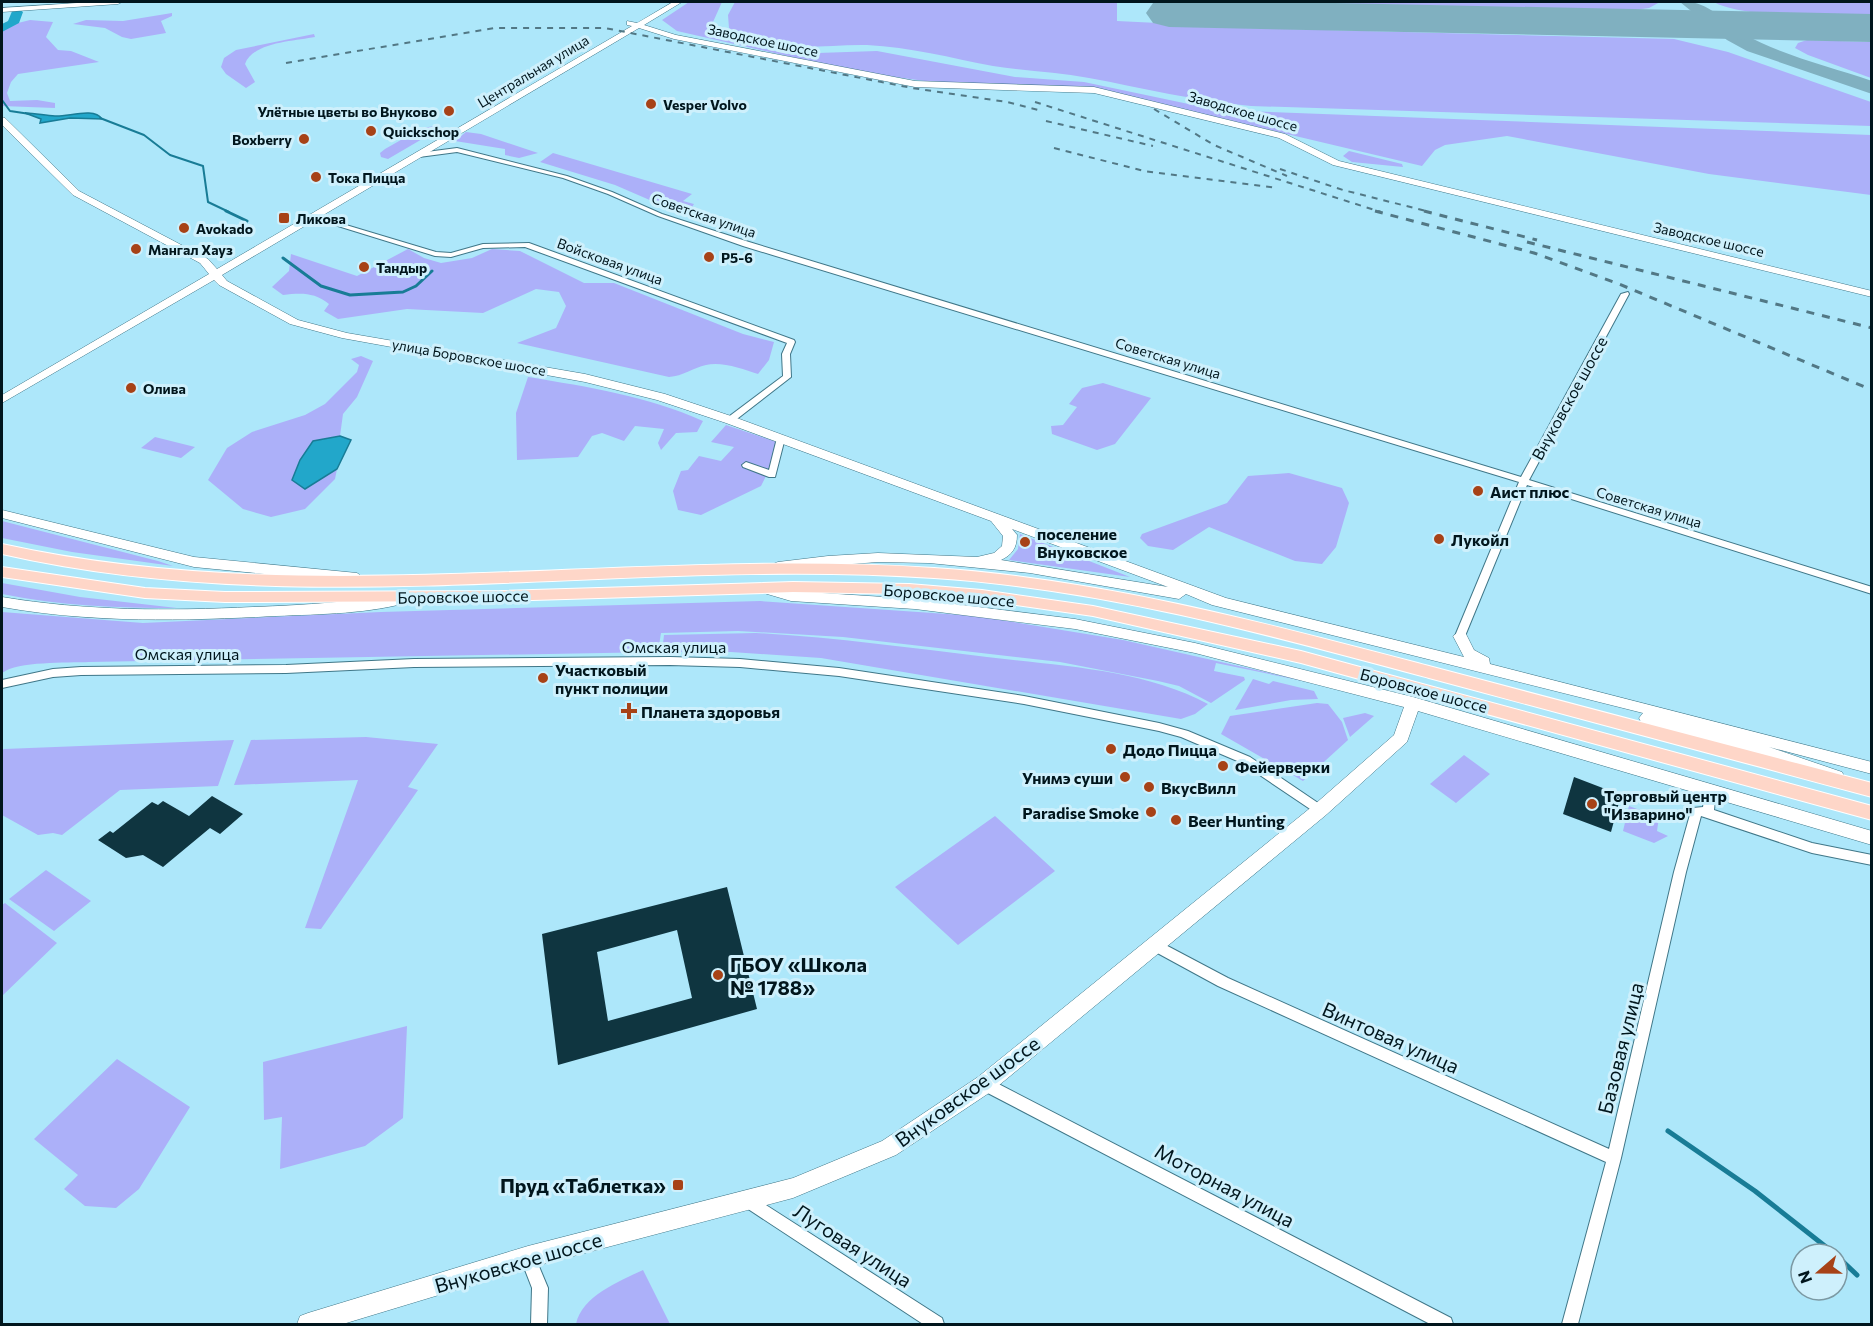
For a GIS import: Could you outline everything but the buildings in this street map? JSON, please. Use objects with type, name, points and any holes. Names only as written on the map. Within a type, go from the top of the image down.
[{"type":"main road","name":"Боровское шоссе","points":[[2,549],[90,566],[202,578],[369,581],[763,570],[948,574],[1069,588],[1177,608],[1299,637],[1869,789]]},
{"type":"main road","name":"Боровское шоссе","points":[[2,572],[51,581],[158,594],[409,597],[762,588],[909,589],[974,594],[1086,609],[1171,626],[1356,672],[1872,813]]},
{"type":"street","points":[[2,10],[118,2]]},
{"type":"street","name":"Центральная улица","points":[[214,271],[314,217],[668,2]]},
{"type":"street","name":"Центральная улица","points":[[214,271],[633,25],[678,2]]},
{"type":"street","points":[[652,17],[650,26],[663,34]]},
{"type":"street","name":"Заводское шоссе","points":[[633,25],[663,34],[915,84],[960,87],[1068,87],[1105,92],[1282,136],[1336,163],[1872,294]]},
{"type":"street","name":"улица Боровское шоссе","points":[[2,120],[76,193],[204,261],[224,284],[255,303],[294,322],[322,331],[585,378],[661,397],[781,438],[983,515]]},
{"type":"street","points":[[451,135],[448,141],[457,150]]},
{"type":"street","name":"Советская улица","points":[[419,154],[457,150],[565,177],[610,193],[660,215],[746,244],[1872,591]]},
{"type":"street","name":"Войсковая улица","points":[[314,217],[435,254],[451,255],[483,246],[526,245],[790,342],[786,354],[787,377],[730,420]]},
{"type":"street","points":[[2,391],[214,271]]},
{"type":"street","points":[[2,400],[214,271]]},
{"type":"street","name":"Внуковское шоссе","points":[[1460,636],[1524,482],[1625,294]]},
{"type":"street","points":[[746,465],[772,475],[781,438]]},
{"type":"street","points":[[2,514],[199,563],[258,570],[322,573],[369,581]]},
{"type":"street","points":[[967,562],[999,556],[1010,546],[1011,538],[1006,528],[983,515]]},
{"type":"street","points":[[983,515],[1220,601]]},
{"type":"street","points":[[763,570],[809,562],[874,558],[967,562],[1091,577],[1220,601],[1872,768]]},
{"type":"street","points":[[762,588],[790,596],[924,604],[1075,624],[1203,650],[1413,704],[1872,838]]},
{"type":"street","points":[[2,602],[82,613],[164,616],[350,608],[409,597]]},
{"type":"street","points":[[1419,651],[1445,650],[1460,636],[1468,653],[1505,673]]},
{"type":"street","name":"Омская улица","points":[[2,684],[53,672],[286,669],[414,663],[702,662],[839,672],[1024,700],[1159,726],[1201,740],[1246,760],[1320,810]]},
{"type":"street","points":[[1564,688],[1679,728],[1798,761],[1869,789]]},
{"type":"street","name":"Внуковское шоссе","points":[[308,1324],[528,1257],[793,1188],[870,1158],[985,1084],[1320,810],[1401,738],[1413,704]]},
{"type":"street","points":[[1710,792],[1708,813],[1812,848],[1872,860]]},
{"type":"street","name":"Базовая улица","points":[[1570,1324],[1614,1158],[1680,872],[1697,811],[1708,813]]},
{"type":"street","points":[[1810,819],[1872,831]]},
{"type":"street","name":"Винтовая улица","points":[[1155,945],[1223,982],[1614,1158]]},
{"type":"street","name":"Моторная улица","points":[[985,1084],[1445,1324]]},
{"type":"street","name":"Луговая улица","points":[[747,1200],[936,1324]]},
{"type":"street","points":[[528,1257],[540,1288],[539,1324]]},
{"type":"shaded area","points":[[689,2],[722,2],[713,22],[718,33],[731,41],[788,54],[877,51],[1015,77],[1084,82],[1217,110],[1871,135],[1871,195],[1709,174],[1507,136],[1445,145],[1435,150],[1422,166],[1089,87],[955,85],[858,72],[677,31],[662,20]]},
{"type":"shaded area","points":[[735,2],[1117,2],[1117,21],[1158,23],[1170,26],[1674,39],[1728,52],[1871,102],[1871,126],[1230,104],[1077,76],[993,66],[899,48],[867,45],[796,47],[762,42],[745,37],[729,28],[728,15]]},
{"type":"shaded area","points":[[1267,2],[1660,2],[1649,8],[1635,10]]},
{"type":"shaded area","points":[[1714,2],[1871,2],[1871,15],[1791,16],[1745,11]]},
{"type":"shaded area","points":[[172,13],[172,16],[161,21],[166,33],[131,39],[105,28],[73,24],[86,20],[123,21]]},
{"type":"shaded area","points":[[30,20],[53,22],[46,37],[58,50],[71,51],[99,62],[18,74],[11,82],[7,93],[10,101],[37,100],[55,103],[55,108],[2,106],[2,27]]},
{"type":"shaded area","points":[[314,34],[315,37],[276,44],[256,51],[245,64],[255,82],[246,88],[226,74],[221,67],[224,58],[236,50]]},
{"type":"shaded area","points":[[1807,40],[1871,42],[1871,78],[1795,48],[1798,43]]},
{"type":"shaded area","points":[[25,113],[55,116],[87,113],[98,115],[102,119],[70,118],[40,123],[41,119]]},
{"type":"shaded area","points":[[435,126],[441,128],[388,159],[381,157],[380,153],[385,149],[422,128]]},
{"type":"shaded area","points":[[466,132],[481,134],[538,153],[519,158],[505,155],[505,149],[455,141]]},
{"type":"shaded area","points":[[1349,151],[1402,164],[1403,167],[1352,162],[1343,156]]},
{"type":"shaded area","points":[[553,153],[692,194],[683,201],[694,204],[688,213],[682,214],[615,185],[540,162]]},
{"type":"shaded area","points":[[408,249],[424,258],[441,263],[472,258],[492,249],[520,251],[584,283],[614,283],[743,334],[774,342],[769,360],[758,374],[732,366],[712,364],[669,377],[517,343],[556,328],[566,306],[559,292],[536,289],[483,313],[407,309],[338,319],[324,311],[329,304],[318,297],[302,294],[283,295],[272,287],[289,271],[291,254],[357,276]]},
{"type":"shaded area","points":[[361,356],[373,361],[357,397],[343,414],[340,436],[313,441],[305,489],[337,469],[335,479],[305,509],[271,517],[243,509],[208,480],[227,448],[252,432],[305,415],[325,404],[357,372],[359,365],[351,359]]},
{"type":"shaded area","points":[[528,377],[639,399],[703,421],[697,432],[676,433],[661,450],[658,443],[664,429],[635,426],[624,441],[602,433],[592,436],[578,457],[517,460],[516,413]]},
{"type":"shaded area","points":[[1103,383],[1151,398],[1115,444],[1097,450],[1052,434],[1051,426],[1063,425],[1077,407],[1069,404],[1082,388]]},
{"type":"shaded area","points":[[726,425],[777,442],[761,486],[701,515],[678,510],[673,491],[681,471],[688,470],[699,456],[721,461],[734,447],[711,442]]},
{"type":"shaded area","points":[[340,436],[351,440],[337,469],[305,489],[292,480],[300,460],[313,441]]},
{"type":"shaded area","points":[[155,437],[195,447],[181,458],[141,448]]},
{"type":"shaded area","points":[[1289,473],[1342,488],[1349,503],[1336,547],[1322,564],[1295,561],[1209,527],[1173,550],[1148,546],[1140,538],[1142,534],[1227,503],[1248,476]]},
{"type":"shaded area","points":[[2,521],[173,566],[72,552],[2,538]]},
{"type":"shaded area","points":[[1020,534],[1130,577],[1009,560],[1018,549]]},
{"type":"shaded area","points":[[2,583],[80,597],[177,608],[111,607],[46,601],[2,594]]},
{"type":"shaded area","points":[[760,601],[976,616],[1123,640],[1327,686],[1216,663],[1214,671],[1244,677],[1245,680],[1211,703],[1179,686],[1060,662],[843,637],[738,631],[661,633],[658,652],[56,663],[19,666],[2,673],[2,612],[143,623],[381,612]]},
{"type":"shaded area","points":[[756,633],[871,643],[1100,671],[1156,683],[1208,704],[1195,714],[1181,719],[821,658],[731,652],[662,652],[664,635]]},
{"type":"shaded area","points":[[1253,679],[1269,684],[1273,681],[1314,691],[1318,699],[1291,700],[1235,710]]},
{"type":"shaded area","points":[[1317,703],[1328,704],[1342,722],[1348,740],[1303,781],[1221,734],[1230,716]]},
{"type":"shaded area","points":[[1365,713],[1374,716],[1350,737],[1343,718]]},
{"type":"shaded area","points":[[366,737],[438,744],[408,787],[418,790],[321,929],[305,928],[358,780],[234,785],[251,740]]},
{"type":"shaded area","points":[[234,740],[218,786],[120,790],[62,835],[53,833],[38,835],[2,815],[2,750],[4,749]]},
{"type":"shaded area","points":[[1464,755],[1490,774],[1456,803],[1430,784]]},
{"type":"shaded area","points":[[1629,806],[1659,817],[1657,831],[1668,836],[1654,843],[1623,831]]},
{"type":"shaded area","points":[[995,816],[1055,871],[958,945],[895,887]]},
{"type":"shaded area","points":[[46,870],[91,901],[54,931],[9,899]]},
{"type":"shaded area","points":[[5,903],[57,943],[2,996],[2,905]]},
{"type":"shaded area","points":[[407,1026],[403,1118],[365,1146],[280,1169],[282,1117],[264,1120],[263,1062]]},
{"type":"shaded area","points":[[117,1059],[190,1107],[139,1189],[116,1208],[85,1206],[64,1189],[78,1175],[34,1139]]},
{"type":"shaded area","points":[[643,1270],[670,1324],[576,1324],[585,1305],[593,1298],[612,1285]]},
{"type":"waterway","name":"Ликова","points":[[2,28],[13,23],[17,12]]},
{"type":"waterway","points":[[2,100],[10,111],[30,114]]},
{"type":"waterway","points":[[100,118],[144,135],[170,155],[203,166],[208,202],[229,212]]},
{"type":"waterway","points":[[226,211],[247,221]]},
{"type":"waterway","points":[[283,258],[321,286],[350,295],[403,292],[416,286],[432,271]]},
{"type":"waterway","points":[[1668,1131],[1755,1191],[1820,1242]]},
{"type":"waterway","points":[[1849,1267],[1857,1275]]},
{"type":"taxiway","points":[[1205,2],[1220,8],[1256,14]]},
{"type":"taxiway","points":[[1689,2],[1734,36],[1754,47],[1872,88]]},
{"type":"runway","points":[[1169,13],[1872,28]]},
{"type":"railway","points":[[286,63],[495,28],[605,28],[912,88],[1007,102],[1042,111]]},
{"type":"railway","points":[[1035,102],[1381,212]]},
{"type":"railway","points":[[1154,109],[1214,145],[1287,176]]},
{"type":"railway","points":[[1046,121],[1153,146]]},
{"type":"railway","points":[[1054,148],[1144,171],[1278,188]]},
{"type":"railway","points":[[1280,169],[1343,190],[1430,212]]},
{"type":"railway","points":[[1375,211],[1534,253],[1619,284],[1872,390]]},
{"type":"railway","points":[[1424,211],[1537,240]]},
{"type":"railway","points":[[1527,242],[1872,328]]},
{"type":"place","name":"Vesper Volvo","points":[[651,104]]},
{"type":"place","name":"Улётные цветы во Внуково","points":[[449,111]]},
{"type":"place","name":"Quickschop","points":[[371,131]]},
{"type":"place","name":"Boxberry","points":[[304,139]]},
{"type":"place","name":"Тока Пицца","points":[[316,177]]},
{"type":"place","name":"Ликова","points":[[284,218]]},
{"type":"place","name":"Avokado","points":[[184,228]]},
{"type":"place","name":"Мангал Хауз","points":[[136,249]]},
{"type":"place","name":"Р5-6","points":[[709,257]]},
{"type":"place","name":"Тандыр","points":[[364,267]]},
{"type":"place","name":"Олива","points":[[131,388]]},
{"type":"place","name":"Аист плюс","points":[[1478,491]]},
{"type":"place","name":"Лукойл","points":[[1439,539]]},
{"type":"place","name":"поселение Внуковское","points":[[1025,542]]},
{"type":"place","name":"Участковый пункт полиции","points":[[543,678]]},
{"type":"place","name":"Планета здоровья","points":[[629,711]]},
{"type":"place","name":"Додо Пицца","points":[[1111,749]]},
{"type":"place","name":"Фейерверки","points":[[1223,766]]},
{"type":"place","name":"Унимэ суши","points":[[1125,777]]},
{"type":"place","name":"ВкусВилл","points":[[1149,787]]},
{"type":"place","name":"Торговый центр \"Изварино\"","points":[[1592,804]]},
{"type":"place","name":"Paradise Smoke","points":[[1151,812]]},
{"type":"place","name":"Beer Hunting","points":[[1176,820]]},
{"type":"place","name":"ГБОУ «Школа № 1788»","points":[[718,975]]},
{"type":"place","name":"Пруд «Таблетка»","points":[[678,1185]]}]
